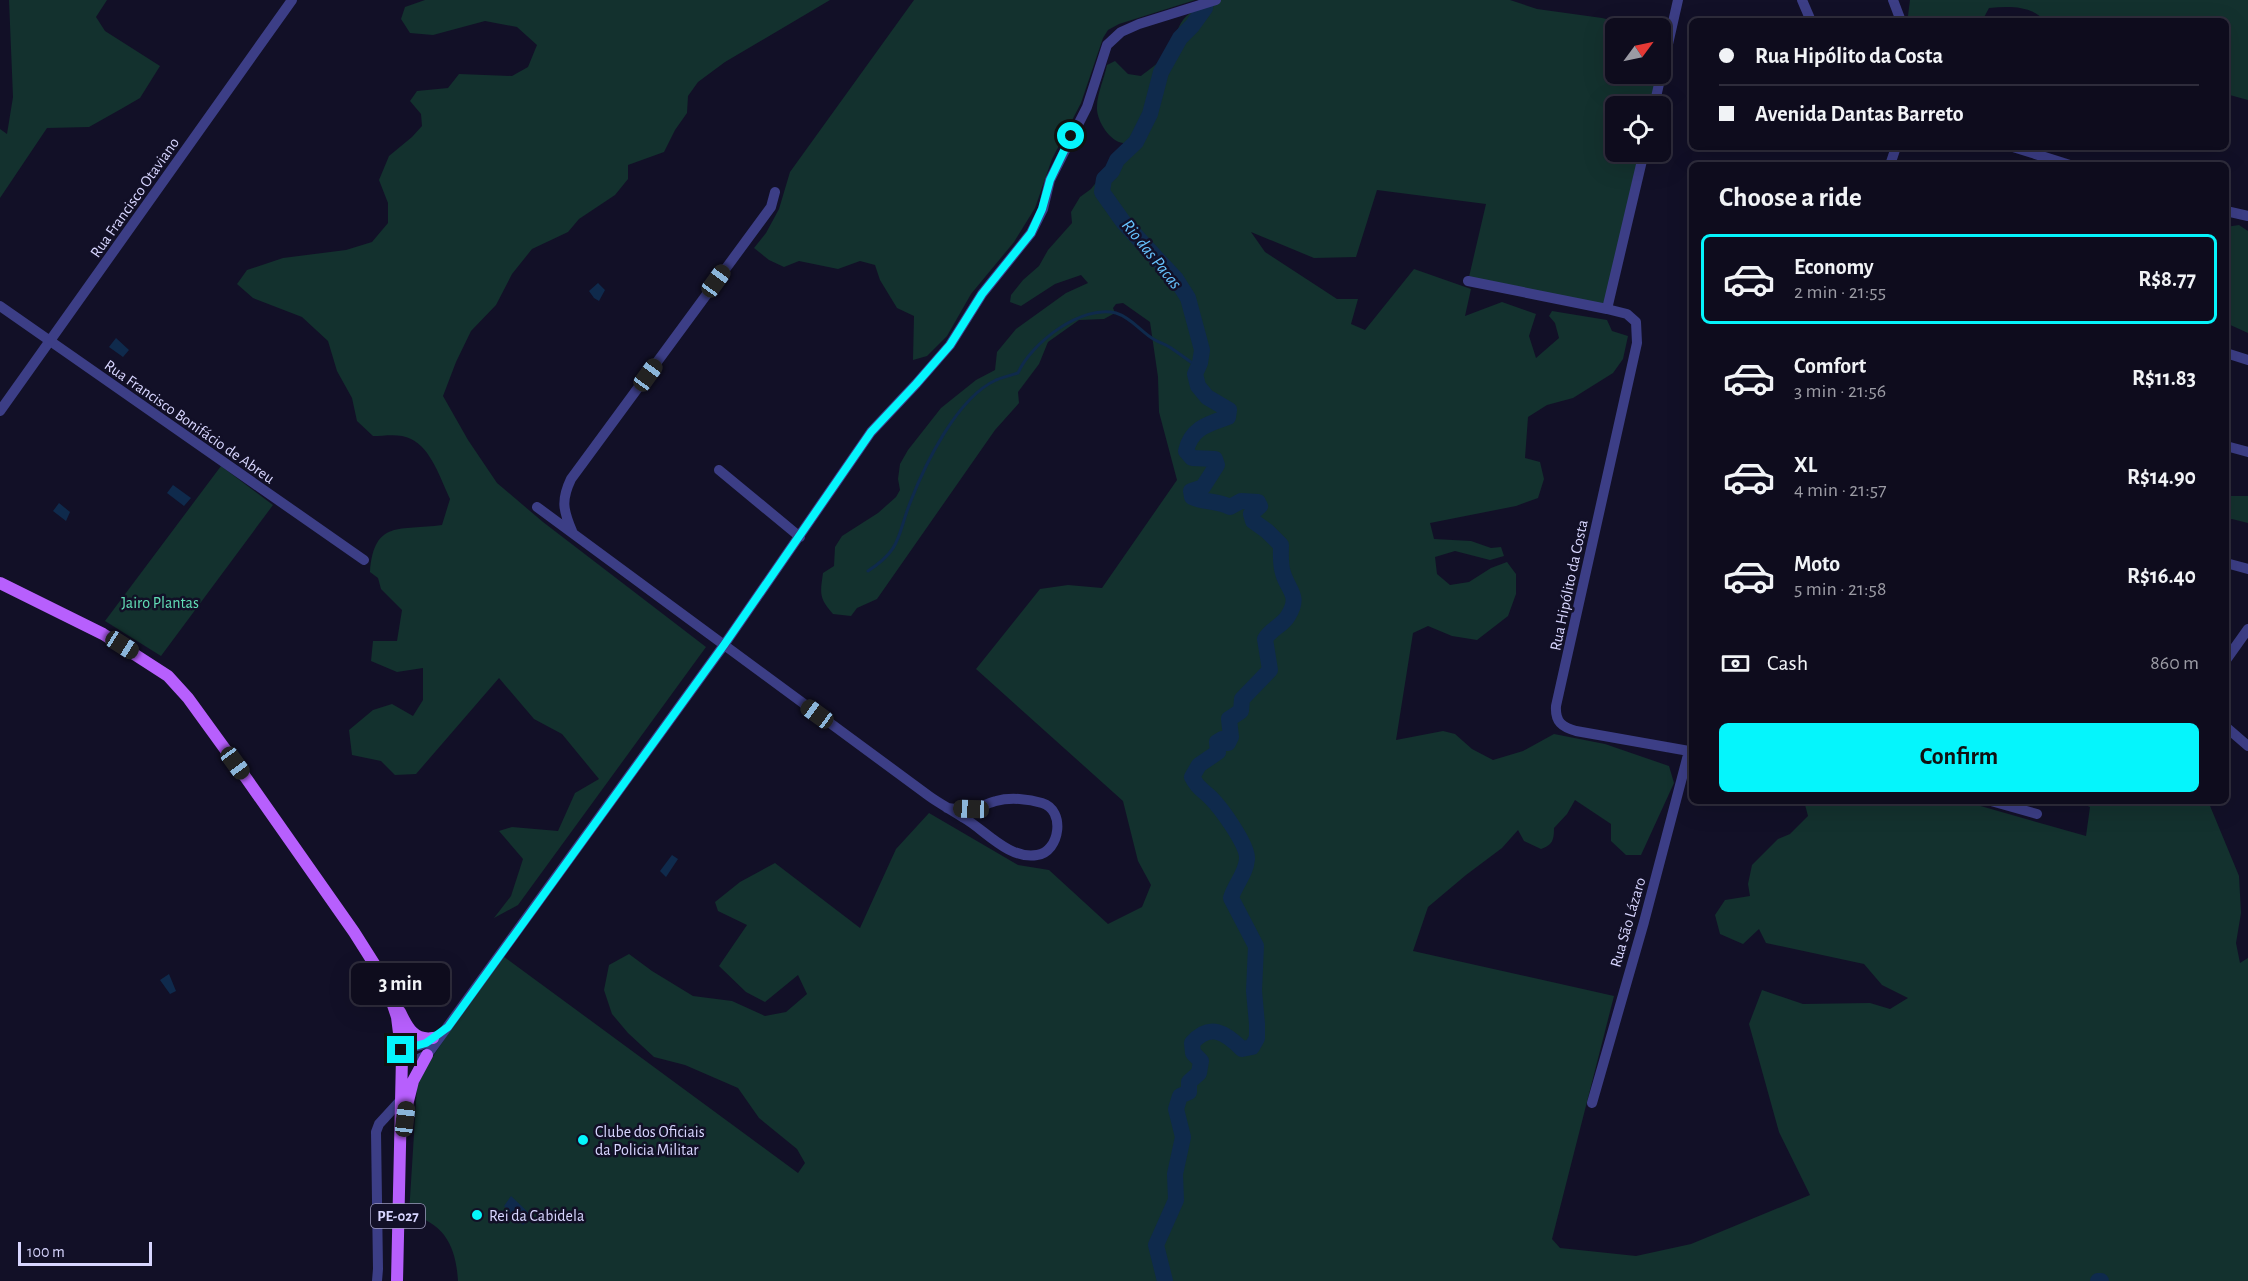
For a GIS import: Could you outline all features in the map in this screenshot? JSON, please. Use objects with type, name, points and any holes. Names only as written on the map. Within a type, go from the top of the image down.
[{"type":"main road","name":"PE-027","points":[[0,583],[103,634],[141,657],[175,683],[189,698],[246,778],[354,932],[385,981],[397,1017],[402,1054],[397,1281]]},
{"type":"main road","points":[[385,981],[409,1030],[419,1037],[433,1038]]},
{"type":"main road","points":[[401,1151],[409,1091],[427,1055]]},
{"type":"street","name":"Rua Francisco Otaviano","points":[[0,411],[292,0]]},
{"type":"street","points":[[402,1054],[416,1060],[427,1055],[724,645],[871,432],[950,345],[982,294],[1031,233],[1042,209],[1050,180],[1087,107],[1107,45],[1121,32],[1139,24],[1215,0]]},
{"type":"street","points":[[1656,96],[1678,0]]},
{"type":"street","points":[[1802,0],[1810,18]]},
{"type":"street","points":[[1893,0],[1900,18]]},
{"type":"street","points":[[2022,150],[2060,162]]},
{"type":"street","points":[[1468,281],[1607,309],[1642,162]]},
{"type":"street","points":[[573,532],[564,506],[564,494],[571,479],[771,207],[775,192]]},
{"type":"street","points":[[2229,212],[2248,216]]},
{"type":"street","name":"Rua Francisco Bonifácio de Abreu","points":[[0,306],[364,560]]},
{"type":"street","name":"Rua Hipólito da Costa","points":[[1607,309],[1627,315],[1636,322],[1637,343],[1556,706],[1556,715],[1559,723],[1576,731],[1689,751]]},
{"type":"street","points":[[2229,354],[2248,360]]},
{"type":"street","points":[[2229,447],[2248,452]]},
{"type":"street","points":[[719,470],[800,537]]},
{"type":"street","points":[[537,507],[947,808],[966,818],[1002,845],[1019,853],[1036,856],[1048,851],[1058,835],[1056,815],[1045,803],[998,800],[971,809],[947,808]]},
{"type":"street","points":[[2229,564],[2248,569]]},
{"type":"street","points":[[2229,656],[2248,629]]},
{"type":"street","points":[[2229,730],[2248,746]]},
{"type":"street","name":"Rua São Lázaro","points":[[1592,1100],[1644,922],[1689,755]]},
{"type":"street","points":[[2002,804],[2037,814]]},
{"type":"street","points":[[402,1054],[433,1038],[448,1027]]},
{"type":"street","points":[[377,1281],[376,1132],[400,1100]]},
{"type":"green space","points":[[9,0],[107,0],[96,17],[105,31],[160,66],[140,98],[89,127],[47,128],[0,198],[0,129],[7,134],[13,97]]},
{"type":"green space","points":[[425,0],[830,0],[725,62],[698,82],[688,96],[687,113],[664,152],[628,165],[628,179],[615,195],[579,219],[568,232],[532,249],[512,274],[496,305],[471,331],[443,396],[468,440],[497,483],[543,522],[706,647],[518,905],[494,918],[511,896],[523,859],[499,831],[512,827],[558,831],[575,793],[599,779],[562,734],[534,719],[499,678],[416,774],[395,775],[381,761],[352,755],[349,730],[373,710],[392,704],[413,716],[423,700],[423,668],[397,672],[371,661],[373,641],[397,641],[402,610],[381,589],[378,578],[370,572],[377,543],[383,535],[392,531],[442,525],[450,499],[435,465],[418,443],[402,436],[373,436],[357,421],[352,398],[337,371],[328,341],[302,317],[253,298],[237,284],[247,270],[283,258],[346,250],[372,242],[388,223],[388,203],[379,180],[389,156],[422,126],[421,114],[410,101],[417,91],[448,88],[459,74],[512,76],[528,67],[537,45],[517,27],[485,21],[433,35],[410,33],[401,19],[405,7]]},
{"type":"green space","points":[[914,0],[1195,0],[1119,24],[1108,30],[1103,38],[1081,103],[1052,159],[1035,208],[1014,242],[971,294],[947,336],[927,356],[913,360],[914,316],[897,308],[880,280],[875,265],[860,261],[838,269],[799,261],[784,267],[769,260],[754,248],[766,233],[779,209],[790,172]]},
{"type":"green space","points":[[1212,0],[1510,0],[1537,9],[1605,19],[1605,84],[1656,84],[1652,96],[1605,96],[1605,162],[1638,162],[1604,306],[1469,277],[1486,204],[1377,190],[1356,257],[1314,258],[1251,232],[1265,252],[1337,299],[1358,299],[1351,324],[1365,330],[1414,269],[1471,289],[1465,316],[1502,302],[1536,314],[1529,336],[1536,358],[1559,338],[1555,323],[1549,316],[1552,311],[1607,320],[1612,331],[1628,336],[1623,359],[1613,373],[1573,398],[1547,405],[1528,417],[1525,458],[1540,462],[1544,479],[1538,498],[1516,506],[1430,523],[1434,539],[1471,541],[1491,548],[1501,547],[1504,556],[1490,560],[1455,551],[1435,557],[1437,574],[1450,585],[1469,582],[1491,568],[1507,562],[1516,574],[1516,594],[1508,616],[1477,640],[1452,636],[1428,626],[1413,633],[1396,740],[1443,731],[1455,734],[1472,749],[1493,760],[1523,751],[1554,734],[1605,744],[1669,766],[1674,783],[1641,855],[1626,855],[1611,841],[1611,824],[1575,800],[1567,814],[1554,828],[1552,842],[1548,846],[1541,849],[1524,841],[1518,830],[1502,848],[1428,907],[1413,951],[1614,996],[1552,1239],[1560,1248],[1636,1256],[1691,1244],[1810,1195],[1779,1132],[1749,1024],[1762,990],[1803,1004],[1870,1003],[1890,1009],[1908,998],[1882,985],[1864,964],[1766,943],[1759,929],[1743,944],[1720,934],[1715,915],[1725,900],[1750,896],[1748,884],[1752,865],[1778,839],[1790,834],[1808,816],[1805,804],[1974,804],[2086,836],[2090,807],[2082,804],[2209,804],[2239,876],[2241,913],[2236,943],[2240,963],[2248,958],[2248,1281],[458,1281],[455,1257],[446,1238],[432,1223],[409,1214],[417,1086],[426,1067],[457,1020],[503,956],[798,1173],[805,1163],[797,1149],[759,1118],[738,1088],[685,1065],[654,1057],[628,1033],[612,1014],[604,990],[609,965],[629,954],[693,996],[732,1001],[765,1016],[786,1012],[807,994],[798,975],[765,1002],[746,992],[719,966],[747,925],[718,911],[715,902],[740,882],[775,863],[860,928],[896,849],[929,813],[1018,865],[1049,870],[1108,924],[1142,907],[1151,885],[1138,861],[1123,801],[976,669],[1040,589],[1068,585],[1102,588],[1177,480],[1159,412],[1158,377],[1150,322],[1123,303],[1116,304],[1113,308],[1115,313],[1104,319],[1079,320],[1048,342],[1039,364],[1018,392],[1019,403],[995,430],[877,599],[857,608],[851,616],[833,614],[823,600],[821,586],[823,573],[834,566],[835,547],[842,536],[878,513],[896,497],[900,490],[898,479],[900,464],[908,450],[941,408],[976,380],[995,370],[997,352],[1016,329],[1066,293],[1088,283],[1081,275],[1055,284],[1021,306],[1010,302],[1011,295],[1039,266],[1048,250],[1072,223],[1071,212],[1080,197],[1091,189],[1123,148],[1123,143],[1113,139],[1105,130],[1097,112],[1098,97],[1107,65],[1115,61],[1128,74],[1141,76],[1163,57],[1184,19],[1197,10],[1208,8]]},
{"type":"green space","points":[[1910,0],[2248,0],[2248,100],[2229,95],[2229,18],[2041,18],[2026,9],[2004,7],[1989,8],[1984,18],[1910,18]]},
{"type":"green space","points":[[2239,225],[2248,231],[2248,333],[2229,324],[2229,227]]},
{"type":"green space","name":"Jairo Plantas","points":[[221,466],[273,505],[161,656],[105,621]]},
{"type":"green space","points":[[2229,496],[2248,496],[2248,523],[2229,519]]},
{"type":"water","points":[[598,283],[605,290],[599,301],[589,291]]},
{"type":"water","points":[[116,338],[129,350],[123,357],[109,347]]},
{"type":"water","points":[[173,485],[191,498],[184,506],[167,493]]},
{"type":"water","points":[[59,503],[70,512],[66,521],[53,511]]},
{"type":"water","points":[[672,855],[678,859],[666,877],[660,871]]},
{"type":"water","points":[[169,974],[176,991],[170,994],[160,980]]},
{"type":"water","points":[[511,1196],[532,1216],[523,1225],[504,1206]]},
{"type":"waterway","name":"Rio das Pacas","points":[[1165,1281],[1156,1245],[1176,1200],[1175,1174],[1183,1137],[1176,1109],[1180,1096],[1189,1092],[1189,1082],[1199,1073],[1201,1061],[1193,1053],[1192,1043],[1205,1033],[1212,1031],[1230,1038],[1242,1049],[1252,1047],[1257,1038],[1254,991],[1256,946],[1231,898],[1245,869],[1246,853],[1239,836],[1227,818],[1211,798],[1198,787],[1192,777],[1199,765],[1218,752],[1217,742],[1222,739],[1228,743],[1231,737],[1229,719],[1241,711],[1242,699],[1270,670],[1265,639],[1286,619],[1293,603],[1292,593],[1282,570],[1281,545],[1253,521],[1251,514],[1260,506],[1258,502],[1241,501],[1230,507],[1192,497],[1191,491],[1203,487],[1217,465],[1215,459],[1192,458],[1186,451],[1188,443],[1201,428],[1228,417],[1229,410],[1207,397],[1198,386],[1195,374],[1202,350],[1188,298],[1176,279],[1124,223],[1102,192],[1104,179],[1112,171],[1117,160],[1136,142],[1150,114],[1161,72],[1180,38],[1205,8],[1206,0]]},
{"type":"waterway","points":[[868,571],[893,549],[924,470],[944,434],[968,401],[996,380],[1018,373],[1034,350],[1059,328],[1088,314],[1116,313],[1127,318],[1150,337],[1198,367]]},
{"type":"place","name":"Clube dos Oficiais da Policia Militar","points":[[583,1140]]},
{"type":"place","name":"Rei da Cabidela","points":[[477,1215]]},
{"type":"route","points":[[401,1050],[426,1043],[448,1027],[724,645],[871,432],[950,345],[961,324],[982,294],[1038,222],[1050,180],[1071,136]]}]
